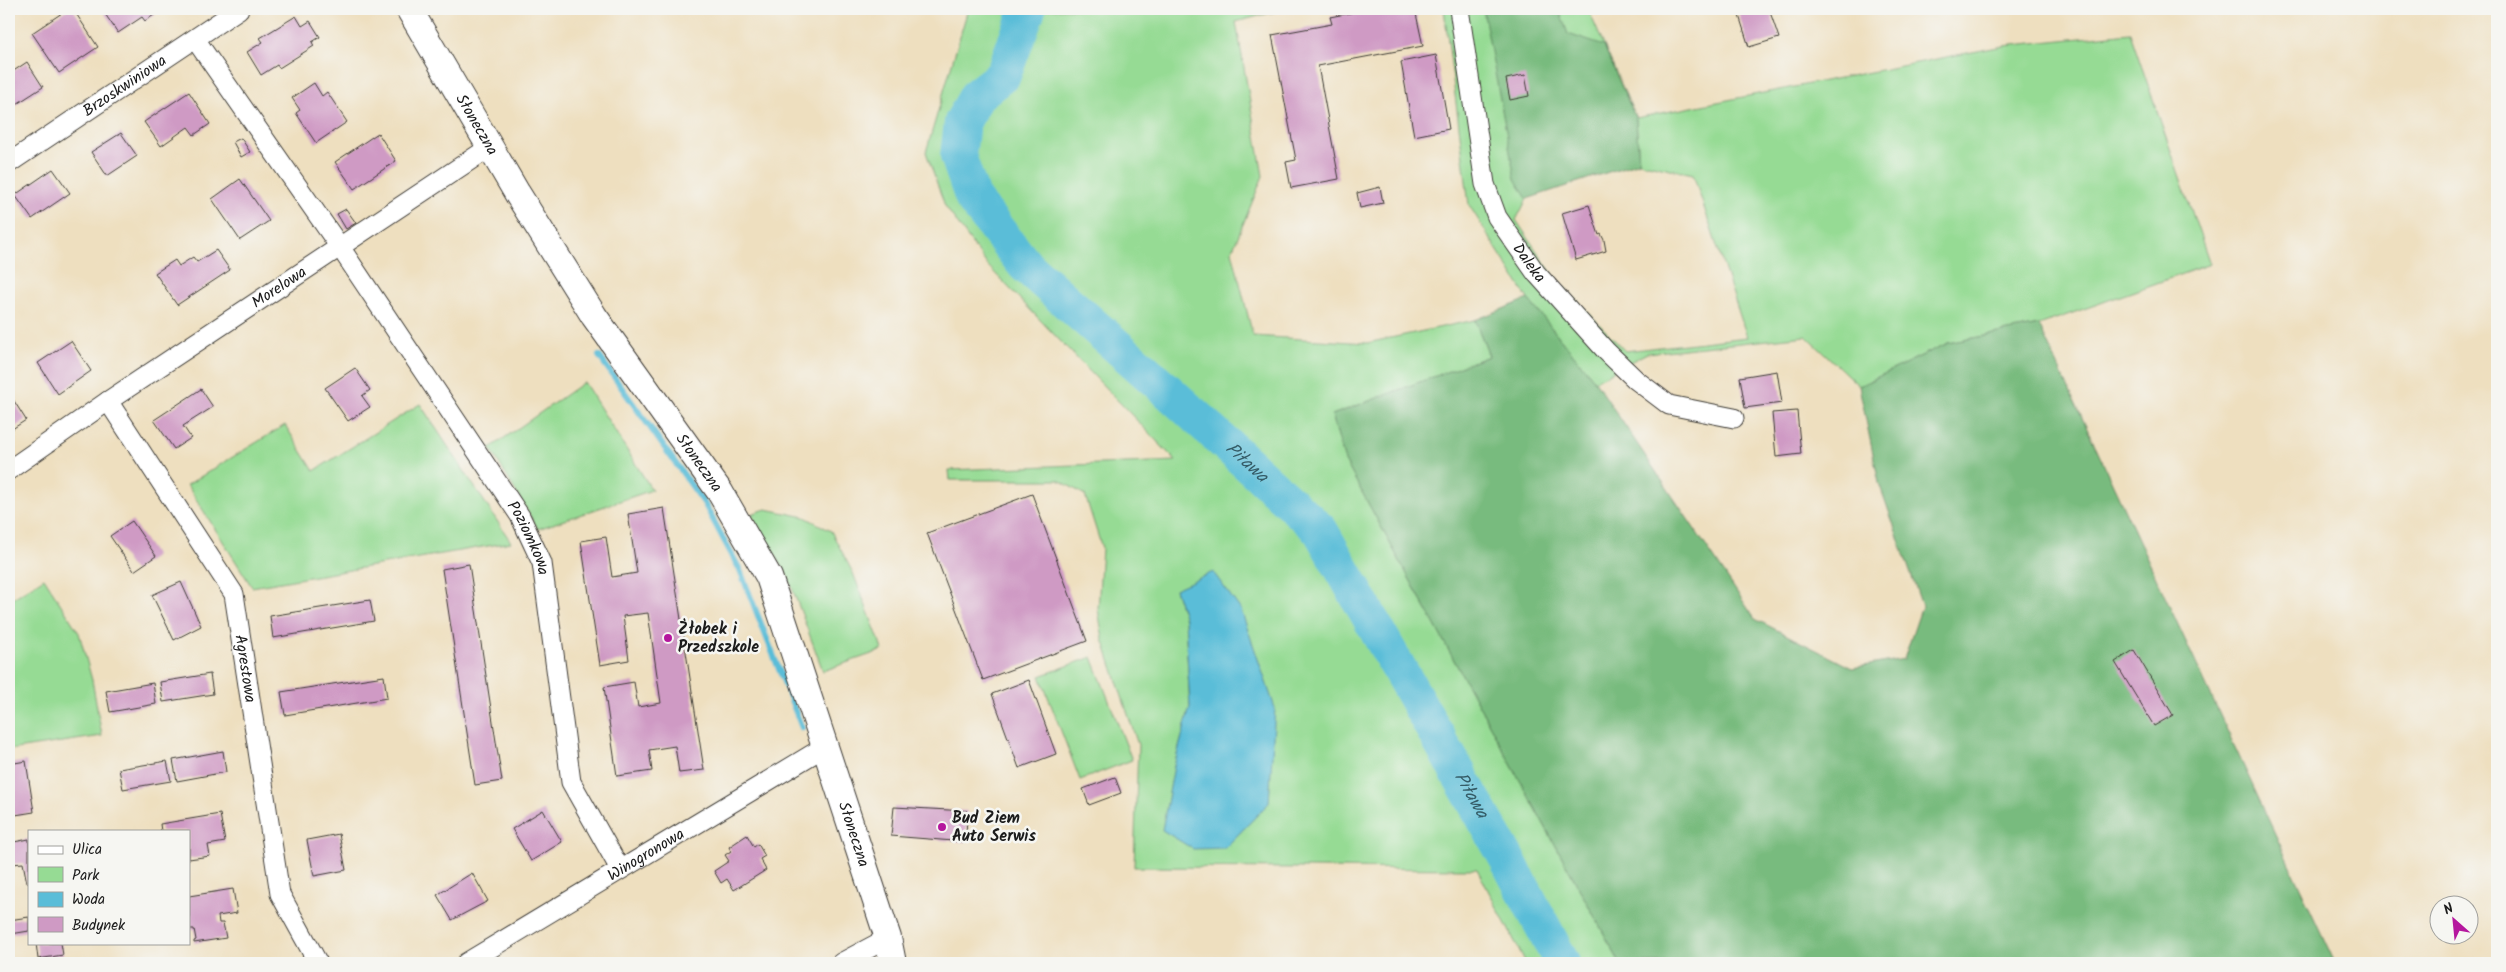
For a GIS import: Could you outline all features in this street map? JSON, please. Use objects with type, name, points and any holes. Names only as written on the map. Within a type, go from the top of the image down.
[{"type":"street","name":"Brzoskwiniowa","points":[[9,163],[240,9]]},
{"type":"street","name":"Słoneczna","points":[[409,9],[490,147],[594,316],[720,492],[769,577],[826,746],[890,951]]},
{"type":"street","name":"Daleka","points":[[1459,9],[1485,184],[1497,217],[1536,273],[1606,351],[1636,380],[1669,405],[1734,418]]},
{"type":"street","points":[[195,39],[340,247]]},
{"type":"street","name":"Morelowa","points":[[9,470],[108,401],[490,147]]},
{"type":"street","name":"Poziomkowa","points":[[340,247],[520,516],[542,563],[571,782],[620,869]]},
{"type":"street","name":"Agrestowa","points":[[108,401],[234,594],[280,894],[318,963]]},
{"type":"street","name":"Winogronowa","points":[[466,963],[826,746]]},
{"type":"street","points":[[841,963],[890,951]]},
{"type":"green space","points":[[968,9],[1285,9],[1236,22],[1263,176],[1232,251],[1253,336],[1367,343],[1475,320],[1489,356],[1332,415],[1345,461],[1620,963],[1526,963],[1477,869],[1134,867],[1138,745],[1103,639],[1098,609],[1102,548],[1085,495],[1059,480],[950,480],[949,470],[1176,461],[988,266],[945,206],[926,152]],"holes":[[[1175,589],[1269,803],[1174,766],[1190,708],[1185,619]]]},
{"type":"green space","points":[[1444,9],[1588,9],[1636,118],[2003,46],[2130,33],[2210,264],[2039,325],[1948,343],[1859,386],[1806,336],[1647,353],[1595,381],[1528,299],[1469,205]],"holes":[[[1636,119],[1639,162],[1693,174],[1747,337],[1625,351],[1555,278],[1516,220],[1527,199]]]},
{"type":"green space","points":[[1483,9],[1559,9],[1568,34],[1604,46],[1636,119],[1639,162],[1527,199],[1515,179]]},
{"type":"green space","points":[[1528,299],[1595,381],[1755,619],[1852,668],[1904,659],[1922,606],[1879,483],[1859,386],[1948,343],[2039,325],[2335,963],[1620,963],[1345,461],[1332,415],[1489,356],[1475,320]]},
{"type":"green space","points":[[584,382],[652,490],[538,529],[490,448]]},
{"type":"green space","points":[[420,404],[511,542],[252,587],[187,485],[285,425],[314,471]]},
{"type":"green space","points":[[766,509],[805,517],[831,531],[853,573],[883,650],[823,671],[788,577],[751,514]]},
{"type":"green space","points":[[44,578],[79,633],[92,680],[102,736],[9,750],[9,601]]},
{"type":"green space","points":[[1092,657],[1132,760],[1080,780],[1040,676]]},
{"type":"water","points":[[1213,572],[1241,610],[1275,708],[1269,803],[1225,848],[1193,849],[1162,830],[1174,766],[1190,707],[1185,619],[1175,589]]},
{"type":"building","points":[[9,9],[13,9],[15,12],[9,16]]},
{"type":"building","points":[[68,9],[73,9],[98,47],[59,73],[32,33]]},
{"type":"building","points":[[106,9],[163,9],[145,21],[142,17],[118,33],[103,11]]},
{"type":"building","points":[[1370,9],[1415,9],[1423,46],[1318,66],[1339,179],[1291,188],[1286,162],[1296,160],[1272,35],[1332,24],[1330,17]]},
{"type":"building","points":[[1737,9],[1769,9],[1779,38],[1749,47]]},
{"type":"building","points":[[296,16],[302,26],[310,21],[320,37],[312,42],[314,46],[279,68],[277,65],[261,75],[247,52],[263,42],[260,38]]},
{"type":"building","points":[[1436,55],[1449,129],[1414,136],[1401,62]]},
{"type":"building","points":[[27,62],[43,87],[9,109],[9,74]]},
{"type":"building","points":[[1525,75],[1529,96],[1510,100],[1506,79]]},
{"type":"building","points":[[314,83],[322,96],[327,92],[347,122],[316,143],[296,113],[300,110],[292,98]]},
{"type":"building","points":[[189,92],[210,124],[194,135],[188,127],[161,146],[144,122]]},
{"type":"building","points":[[121,133],[137,156],[107,176],[91,152]]},
{"type":"building","points":[[378,133],[396,161],[354,189],[335,162]]},
{"type":"building","points":[[241,138],[250,152],[241,157],[233,142]]},
{"type":"building","points":[[53,169],[70,193],[32,219],[15,195]]},
{"type":"building","points":[[240,179],[269,221],[240,240],[212,199]]},
{"type":"building","points":[[1380,187],[1383,203],[1360,208],[1357,193]]},
{"type":"building","points":[[1589,205],[1599,235],[1601,234],[1604,240],[1606,251],[1576,260],[1562,213]]},
{"type":"building","points":[[346,209],[356,223],[346,229],[337,214]]},
{"type":"building","points":[[216,250],[230,270],[177,305],[155,273],[175,260],[179,266],[193,257],[197,262]]},
{"type":"building","points":[[71,341],[91,371],[58,394],[38,363]]},
{"type":"building","points":[[355,368],[370,390],[362,396],[370,407],[348,421],[325,388]]},
{"type":"building","points":[[1777,371],[1782,403],[1745,408],[1740,377]]},
{"type":"building","points":[[201,389],[213,407],[183,426],[191,438],[174,449],[154,420]]},
{"type":"building","points":[[9,393],[26,420],[9,431]]},
{"type":"building","points":[[1797,411],[1801,454],[1776,457],[1772,413]]},
{"type":"building","points":[[1032,494],[1087,641],[983,680],[927,533]]},
{"type":"building","name":"Żłobek i Przedszkole","points":[[664,508],[704,770],[679,773],[675,746],[649,750],[652,771],[617,776],[604,687],[634,682],[638,707],[661,703],[648,613],[623,616],[629,660],[600,665],[581,541],[606,537],[612,577],[637,573],[628,514]]},
{"type":"building","points":[[132,521],[156,556],[134,571],[110,536]]},
{"type":"building","points":[[469,564],[502,781],[475,785],[442,569]]},
{"type":"building","points":[[181,582],[201,626],[174,640],[152,595]]},
{"type":"building","points":[[370,600],[374,621],[273,638],[270,616]]},
{"type":"building","points":[[2134,650],[2173,715],[2154,726],[2115,662]]},
{"type":"building","points":[[210,674],[213,694],[163,702],[160,682]]},
{"type":"building","points":[[384,676],[387,698],[285,715],[281,692]]},
{"type":"building","points":[[1029,680],[1056,754],[1019,768],[992,694]]},
{"type":"building","points":[[153,683],[156,704],[110,712],[106,691]]},
{"type":"building","points":[[223,751],[226,772],[177,781],[173,760]]},
{"type":"building","points":[[26,761],[34,812],[9,816],[9,764]]},
{"type":"building","points":[[167,761],[171,781],[123,789],[119,769]]},
{"type":"building","points":[[1115,777],[1121,793],[1089,805],[1083,789]]},
{"type":"building","points":[[894,807],[967,811],[966,842],[891,836]]},
{"type":"building","points":[[543,810],[562,842],[531,861],[512,829]]},
{"type":"building","points":[[220,814],[225,842],[208,845],[210,856],[190,859],[190,830],[161,830],[160,824]]},
{"type":"building","points":[[339,834],[346,870],[314,876],[307,840]]},
{"type":"building","points":[[747,835],[754,847],[758,844],[765,856],[760,859],[766,870],[734,890],[727,879],[721,883],[714,871],[729,861],[725,855],[731,851],[729,847]]},
{"type":"building","points":[[28,839],[28,883],[23,863],[12,864],[9,843]]},
{"type":"building","points":[[472,873],[488,901],[452,920],[437,895]]},
{"type":"building","points":[[233,889],[237,913],[218,916],[219,923],[223,923],[226,938],[194,943],[196,940],[194,929],[190,929],[190,896]]},
{"type":"building","points":[[28,917],[28,931],[11,934],[9,920]]},
{"type":"building","points":[[36,944],[61,944],[63,955],[38,959]]},
{"type":"waterway","name":"Piława","points":[[1028,9],[1003,75],[977,95],[962,122],[958,156],[973,199],[1025,265],[1170,393],[1320,530],[1506,857],[1562,963]]},
{"type":"waterway","points":[[599,356],[704,503],[740,570],[802,728]]},
{"type":"place","name":"Żłobek i Przedszkole","points":[[668,638]]},
{"type":"place","name":"Bud Ziem Auto Serwis","points":[[942,827]]}]
